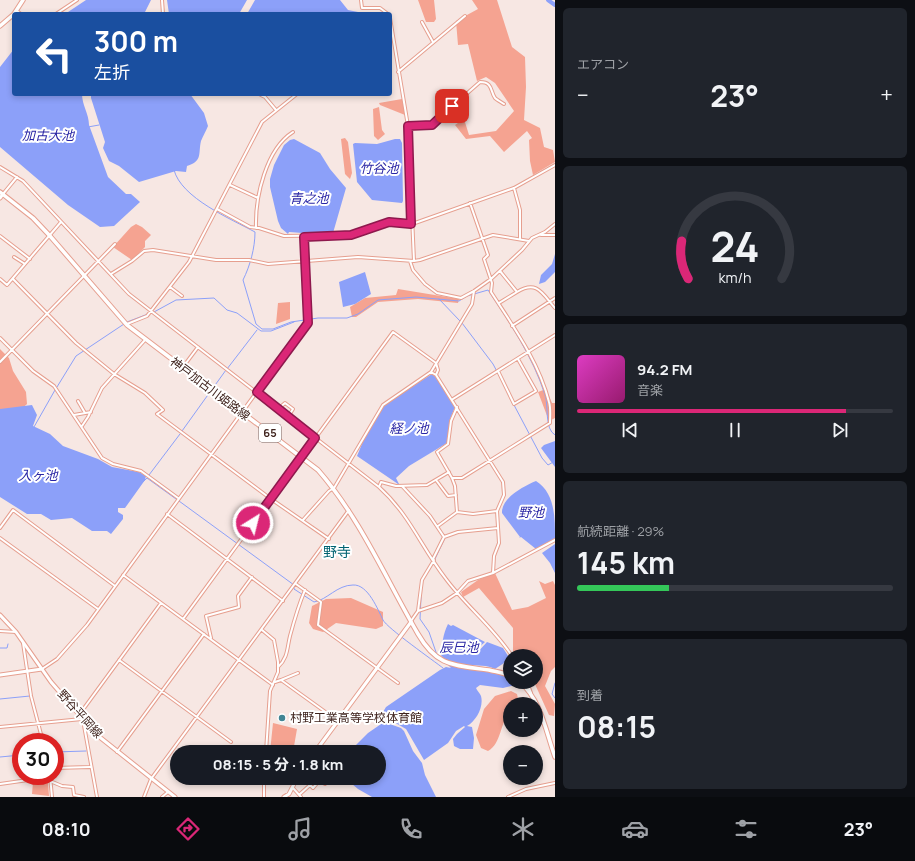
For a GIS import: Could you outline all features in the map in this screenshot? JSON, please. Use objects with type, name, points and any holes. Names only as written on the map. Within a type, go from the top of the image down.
[{"type":"main road","points":[[18,10],[23,0]]},
{"type":"main road","points":[[0,26],[12,16]]},
{"type":"main road","points":[[0,198],[2,193]]},
{"type":"main road","name":"神戸加古川姫路線","points":[[2,193],[33,218],[127,325],[318,470],[334,488],[349,510],[425,646],[441,660],[456,665],[503,673]]},
{"type":"main road","name":"野谷平岡線","points":[[0,615],[16,632],[42,669],[82,719],[117,752],[175,797]]},
{"type":"main road","points":[[320,745],[411,622]]},
{"type":"main road","points":[[0,675],[42,669]]},
{"type":"main road","points":[[527,689],[532,694],[555,757]]},
{"type":"main road","points":[[284,797],[289,794],[294,785]]},
{"type":"street","points":[[59,12],[77,0]]},
{"type":"street","points":[[162,0],[163,12]]},
{"type":"street","points":[[361,0],[362,8],[380,8],[385,12]]},
{"type":"street","points":[[398,72],[465,16]]},
{"type":"street","points":[[422,22],[433,42]]},
{"type":"street","points":[[392,38],[408,126],[411,224],[414,261]]},
{"type":"street","points":[[408,126],[432,125],[480,82],[486,83],[491,88],[494,96],[504,104]]},
{"type":"street","points":[[263,96],[276,110]]},
{"type":"street","points":[[127,325],[147,316],[152,311],[193,256],[262,122],[294,96]]},
{"type":"street","points":[[256,228],[258,198],[269,164],[284,138],[293,132]]},
{"type":"street","points":[[217,210],[250,227],[284,236],[304,237],[351,235],[389,222],[411,224],[514,188],[555,165]]},
{"type":"street","points":[[0,167],[17,177],[129,294],[379,487],[395,502],[433,560],[457,593],[492,630],[507,649]]},
{"type":"street","points":[[2,193],[17,177]]},
{"type":"street","points":[[230,184],[258,198]]},
{"type":"street","points":[[514,188],[520,210],[520,239]]},
{"type":"street","points":[[452,478],[462,478],[550,424],[550,403],[542,380],[528,351],[491,292],[491,279],[484,259],[488,255],[481,239],[478,224],[470,203]]},
{"type":"street","points":[[0,279],[7,285],[61,222]]},
{"type":"street","points":[[410,261],[412,270],[437,293],[461,298],[491,279],[522,250],[529,241],[555,224]]},
{"type":"street","points":[[110,274],[147,250],[228,261],[250,261],[268,264],[358,257],[414,261],[493,235],[529,241]]},
{"type":"street","points":[[540,235],[555,235]]},
{"type":"street","points":[[0,236],[30,259]]},
{"type":"street","points":[[42,669],[57,659],[87,625],[257,392],[307,320],[304,237]]},
{"type":"street","points":[[0,362],[115,244]]},
{"type":"street","points":[[14,258],[25,264]]},
{"type":"street","points":[[500,271],[517,292]]},
{"type":"street","points":[[13,278],[47,314],[85,350],[114,374],[145,393],[163,410],[157,414],[271,499],[329,539]]},
{"type":"street","points":[[499,304],[526,286],[535,287],[555,308]]},
{"type":"street","points":[[170,287],[182,296]]},
{"type":"street","points":[[302,520],[329,491],[334,488],[347,463],[383,405],[431,372],[472,304],[474,291]]},
{"type":"street","points":[[512,326],[555,298]]},
{"type":"street","points":[[183,619],[393,332],[436,363],[438,370],[436,375]]},
{"type":"street","points":[[452,399],[555,335]]},
{"type":"street","points":[[0,338],[33,371],[54,386],[102,458],[113,464],[141,471],[179,498]]},
{"type":"street","points":[[82,426],[91,412],[102,388],[145,340]]},
{"type":"street","points":[[182,368],[198,347]]},
{"type":"street","points":[[498,371],[514,404],[536,391],[518,358]]},
{"type":"street","points":[[431,372],[436,375],[452,399],[503,482],[504,495],[497,511],[499,543],[494,556],[493,573]]},
{"type":"street","points":[[78,401],[85,413]]},
{"type":"street","points":[[278,409],[285,403],[293,409],[288,417]]},
{"type":"street","points":[[457,407],[451,421],[448,444],[437,452],[452,478],[456,495],[457,512]]},
{"type":"street","points":[[74,415],[91,412]]},
{"type":"street","points":[[379,487],[381,482],[401,485],[427,485],[449,472]]},
{"type":"street","points":[[436,480],[448,496],[456,495]]},
{"type":"street","points":[[401,485],[411,494],[438,526],[444,537]]},
{"type":"street","points":[[0,528],[13,510],[115,586]]},
{"type":"street","points":[[144,797],[150,779],[238,659],[262,630],[349,510]]},
{"type":"street","points":[[438,526],[457,512],[473,514],[497,511]]},
{"type":"street","points":[[167,514],[283,601]]},
{"type":"street","points":[[411,622],[418,611],[422,580],[444,537],[458,532],[498,528]]},
{"type":"street","points":[[0,538],[98,609]]},
{"type":"street","points":[[418,611],[442,603],[457,593],[468,581],[493,573],[555,540]]},
{"type":"street","points":[[123,575],[273,685]]},
{"type":"street","points":[[211,639],[206,616],[239,607],[238,596],[252,577]]},
{"type":"street","points":[[296,584],[321,602],[318,625],[398,684]]},
{"type":"street","points":[[278,667],[284,661],[288,650],[290,636],[305,590]]},
{"type":"street","points":[[79,715],[161,603]]},
{"type":"street","points":[[262,630],[274,640],[278,667],[275,682],[270,691],[266,745]]},
{"type":"street","points":[[0,631],[16,632]]},
{"type":"street","points":[[117,752],[204,634]]},
{"type":"street","points":[[23,642],[27,672],[41,733]]},
{"type":"street","points":[[119,660],[231,742]]},
{"type":"street","points":[[275,682],[298,673]]},
{"type":"street","points":[[281,680],[338,721]]},
{"type":"street","points":[[530,689],[532,694]]},
{"type":"street","points":[[0,727],[82,719],[96,797]]},
{"type":"street","points":[[64,768],[90,767]]},
{"type":"street","points":[[0,784],[12,782]]},
{"type":"street","points":[[508,797],[526,789],[555,783]]},
{"type":"street","points":[[50,785],[52,797]]},
{"type":"street","points":[[60,785],[72,786],[74,796],[84,797]]},
{"type":"street","points":[[264,785],[264,797]]},
{"type":"street","points":[[293,788],[301,796],[310,785]]},
{"type":"street","points":[[162,797],[168,792]]},
{"type":"shaded area","points":[[418,0],[434,0],[436,19],[434,22],[426,22]]},
{"type":"shaded area","points":[[472,0],[497,0],[512,47],[525,57],[526,87],[524,120],[540,128],[544,147],[553,150],[555,162],[533,175],[530,161],[529,140],[532,138],[527,131],[504,152],[490,136],[466,139],[455,125],[464,119],[469,135],[496,131],[514,111],[495,83],[486,77],[477,81],[468,44],[458,45],[456,21],[478,9]]},
{"type":"shaded area","points":[[402,99],[405,115],[380,105],[379,103]]},
{"type":"shaded area","points":[[379,107],[382,130],[385,134],[378,140],[374,136],[373,109]]},
{"type":"shaded area","points":[[345,138],[348,142],[352,173],[350,179],[345,174],[341,139]]},
{"type":"shaded area","points":[[136,224],[151,235],[145,241],[145,247],[132,260],[113,247],[131,227]]},
{"type":"shaded area","points":[[398,289],[459,299],[458,303],[418,299],[378,302],[356,317],[352,317],[350,307],[365,298],[396,295]]},
{"type":"shaded area","points":[[290,302],[290,319],[276,324],[278,303]]},
{"type":"shaded area","points":[[0,349],[9,358],[13,371],[26,392],[27,404],[17,413],[0,411]]},
{"type":"shaded area","points":[[546,389],[552,403],[555,403],[555,418],[549,421],[538,392]]},
{"type":"shaded area","points":[[495,573],[512,610],[528,607],[546,598],[539,581],[545,584],[553,581],[555,585],[555,667],[551,671],[545,686],[555,704],[554,716],[549,715],[543,702],[543,697],[541,697],[537,689],[543,689],[543,649],[513,649],[513,628],[479,588],[463,597],[461,592],[478,580]]},
{"type":"shaded area","points":[[351,598],[383,612],[383,626],[376,629],[336,623],[323,632],[313,629],[309,623],[312,606],[326,599]]},
{"type":"shaded area","points":[[511,691],[517,694],[518,697],[503,697],[503,725],[496,743],[493,748],[488,751],[481,748],[476,735],[484,709],[495,696]]},
{"type":"shaded area","points":[[273,723],[297,729],[294,745],[271,745]]},
{"type":"shaded area","points":[[33,785],[48,785],[49,796],[32,794]]},
{"type":"water","points":[[86,0],[151,0],[145,12],[68,12]]},
{"type":"water","points":[[167,0],[247,0],[240,12],[169,12]]},
{"type":"water","points":[[255,0],[340,0],[348,10],[358,12],[248,12]]},
{"type":"water","name":"加古大池","points":[[12,52],[12,96],[82,96],[89,125],[108,177],[126,194],[131,194],[140,202],[114,226],[100,227],[68,205],[0,147],[0,67]]},
{"type":"water","points":[[91,96],[191,96],[204,113],[208,126],[201,141],[198,159],[196,162],[187,166],[186,172],[176,171],[139,182],[119,166],[109,161],[103,148],[105,142]]},
{"type":"water","name":"青之池","points":[[294,139],[320,153],[330,169],[346,188],[333,233],[316,234],[289,232],[288,234],[281,228],[278,221],[270,187],[270,179],[274,165],[284,145],[290,140]]},
{"type":"water","name":"竹谷池","points":[[400,139],[402,143],[403,201],[402,203],[372,200],[357,182],[353,144],[377,144]]},
{"type":"water","points":[[555,254],[555,272],[545,282],[539,284],[541,275],[552,264]]},
{"type":"water","points":[[365,272],[371,294],[355,304],[343,307],[339,282]]},
{"type":"water","name":"経ノ池","points":[[432,374],[437,378],[455,407],[450,419],[447,443],[409,466],[396,478],[398,484],[357,456],[364,439],[385,404]]},
{"type":"water","name":"入ヶ池","points":[[32,405],[37,415],[33,426],[50,434],[63,446],[98,459],[112,467],[139,472],[146,476],[145,480],[125,508],[118,508],[118,512],[123,515],[123,519],[111,534],[107,531],[92,531],[72,518],[51,520],[41,514],[27,514],[0,497],[0,409]]},
{"type":"water","points":[[555,441],[555,467],[541,448],[544,445]]},
{"type":"water","name":"野池","points":[[536,481],[547,492],[553,506],[555,538],[536,549],[521,537],[519,538],[520,537],[502,513],[505,502],[514,493]]},
{"type":"water","points":[[555,544],[555,573],[550,563],[542,553]]},
{"type":"water","name":"辰巳池","points":[[448,624],[451,626],[453,625],[485,642],[475,651],[476,654],[487,642],[503,648],[503,664],[495,669],[452,663],[441,655],[444,635]]},
{"type":"water","points":[[448,665],[493,672],[503,676],[503,688],[480,685],[476,688],[481,696],[481,705],[476,717],[467,726],[472,727],[474,738],[473,749],[460,749],[454,746],[453,739],[465,727],[464,726],[456,731],[448,743],[424,760],[406,729],[385,717],[383,712],[386,707],[440,670],[446,667],[451,668]]},
{"type":"water","points":[[384,722],[401,728],[404,731],[413,751],[422,763],[425,775],[436,797],[372,797],[353,785],[386,785],[386,745],[356,745],[368,733]]},
{"type":"waterway","points":[[548,0],[555,5]]},
{"type":"waterway","points":[[88,127],[99,125]]},
{"type":"waterway","points":[[174,170],[186,190],[196,198],[208,207],[255,232],[252,257],[243,280],[256,324],[262,329],[273,329],[291,322],[318,318],[347,318],[358,314],[378,300],[416,297],[459,301],[467,296],[488,290],[513,328],[534,367],[545,395],[549,428],[555,435]]},
{"type":"waterway","points":[[154,312],[176,300],[214,298],[227,310],[237,313],[261,331],[271,331],[294,322]]},
{"type":"waterway","points":[[439,299],[460,321]]},
{"type":"waterway","points":[[127,322],[148,314]]},
{"type":"waterway","points":[[462,323],[493,364],[501,379]]},
{"type":"waterway","points":[[57,387],[76,356],[124,324]]},
{"type":"waterway","points":[[227,369],[257,330]]},
{"type":"waterway","points":[[213,388],[226,370]]},
{"type":"waterway","points":[[34,427],[55,390]]},
{"type":"waterway","points":[[182,431],[210,392]]},
{"type":"waterway","points":[[514,405],[542,458],[548,465],[555,461]]},
{"type":"waterway","points":[[149,475],[180,434]]},
{"type":"waterway","points":[[143,482],[147,478],[176,499]]},
{"type":"waterway","points":[[179,501],[294,585],[294,589],[314,602],[319,601],[342,587],[353,585],[363,589],[372,598],[386,624],[443,668]]},
{"type":"waterway","points":[[427,514],[431,520]]},
{"type":"waterway","points":[[435,559],[444,540]]},
{"type":"waterway","points":[[421,597],[420,619],[429,632],[437,655]]},
{"type":"waterway","points":[[0,648],[7,648],[8,644]]},
{"type":"waterway","points":[[555,683],[552,694],[555,698]]},
{"type":"waterway","points":[[0,699],[30,696]]},
{"type":"waterway","points":[[64,752],[86,751]]},
{"type":"waterway","points":[[0,757],[12,756]]},
{"type":"place","name":"村野工業高等学校体育館","points":[[282,718]]},
{"type":"district","name":"野寺","points":[[337,552]]},
{"type":"route","points":[[253,523],[315,438],[257,392],[308,323],[304,237],[351,235],[365,232],[383,223],[389,222],[411,224],[408,126],[432,125],[452,106]]}]
